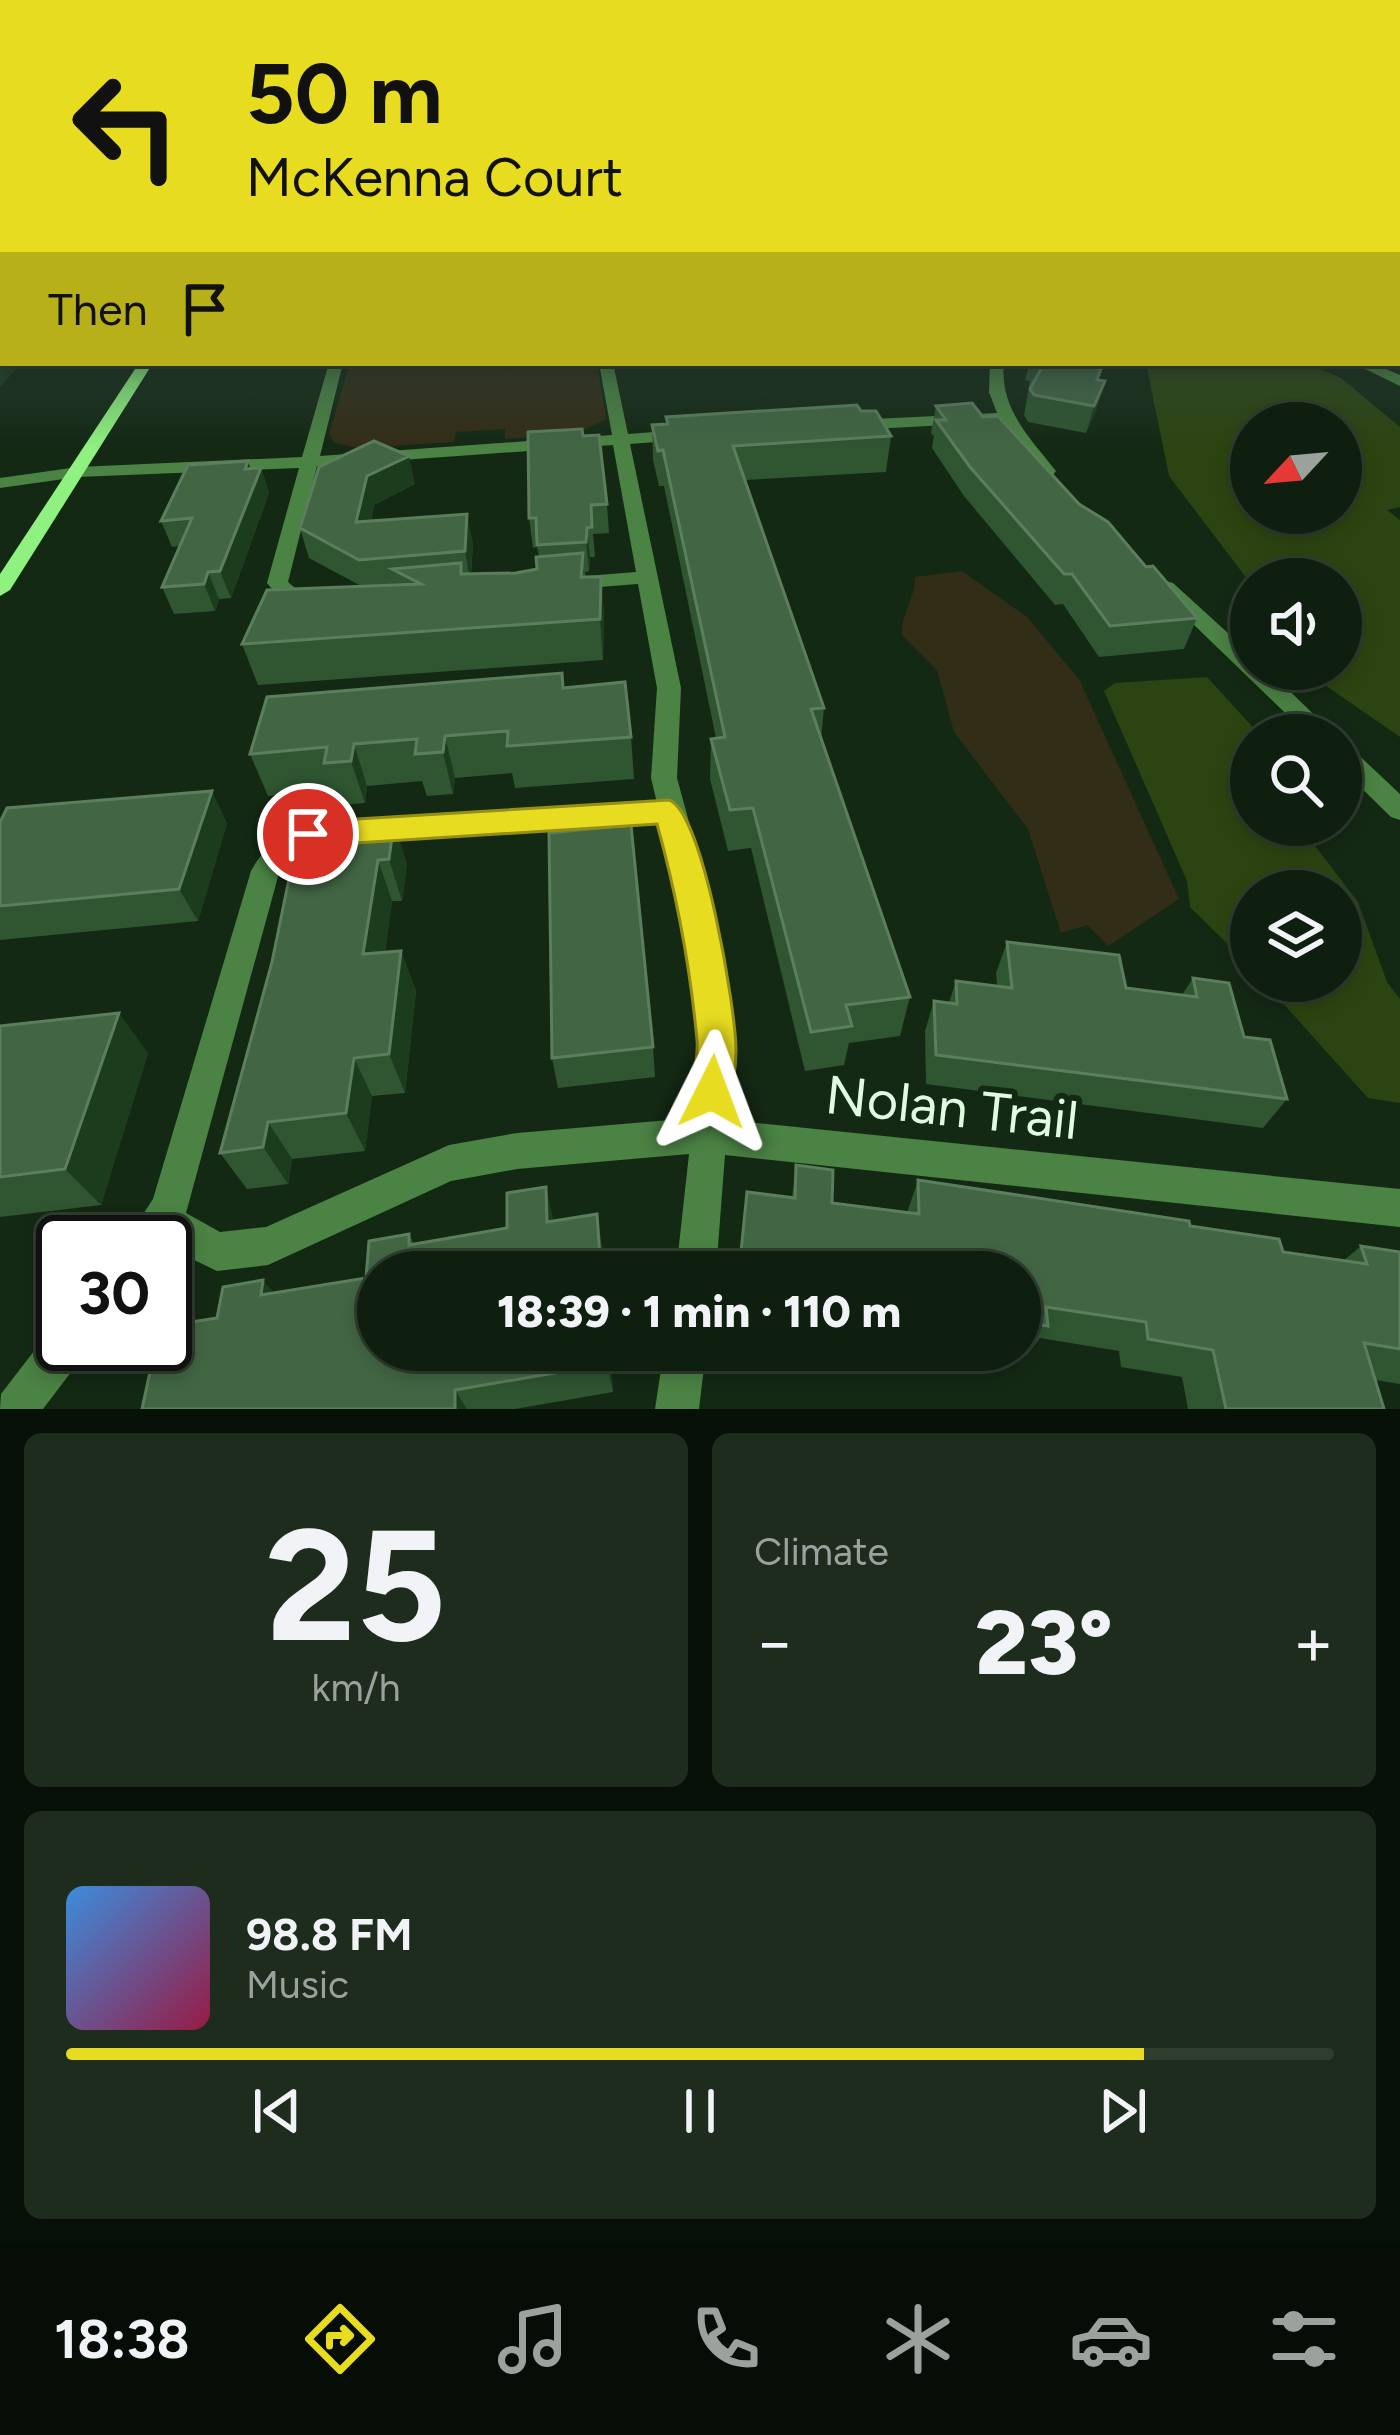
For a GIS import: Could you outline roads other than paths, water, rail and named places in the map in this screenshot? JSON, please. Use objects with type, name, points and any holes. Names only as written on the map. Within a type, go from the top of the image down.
[{"type":"main road","points":[[0,590],[144,366]]},
{"type":"street","points":[[335,366],[277,583],[294,598],[340,603]]},
{"type":"street","points":[[608,366],[669,688],[664,778],[669,812],[701,921],[717,1048],[698,1251]]},
{"type":"street","points":[[996,366],[994,374],[1007,417],[1060,485]]},
{"type":"street","points":[[1367,366],[1400,381]]},
{"type":"street","points":[[840,425],[1007,417]]},
{"type":"street","points":[[0,470],[78,472],[218,465],[224,470],[284,466],[307,459],[710,434]]},
{"type":"street","points":[[0,483],[78,472]]},
{"type":"street","points":[[1154,576],[1230,647]]},
{"type":"street","points":[[560,584],[649,577]]},
{"type":"street","points":[[1275,690],[1301,714]]},
{"type":"street","points":[[1362,773],[1400,809]]},
{"type":"street","points":[[164,1215],[265,871],[278,849],[308,834],[669,812]]},
{"type":"street","name":"Nolan Trail","points":[[192,1244],[217,1252],[268,1246],[449,1163],[517,1151],[706,1136],[1400,1208]]},
{"type":"street","points":[[16,1409],[45,1371]]},
{"type":"street","points":[[677,1409],[682,1371]]}]
